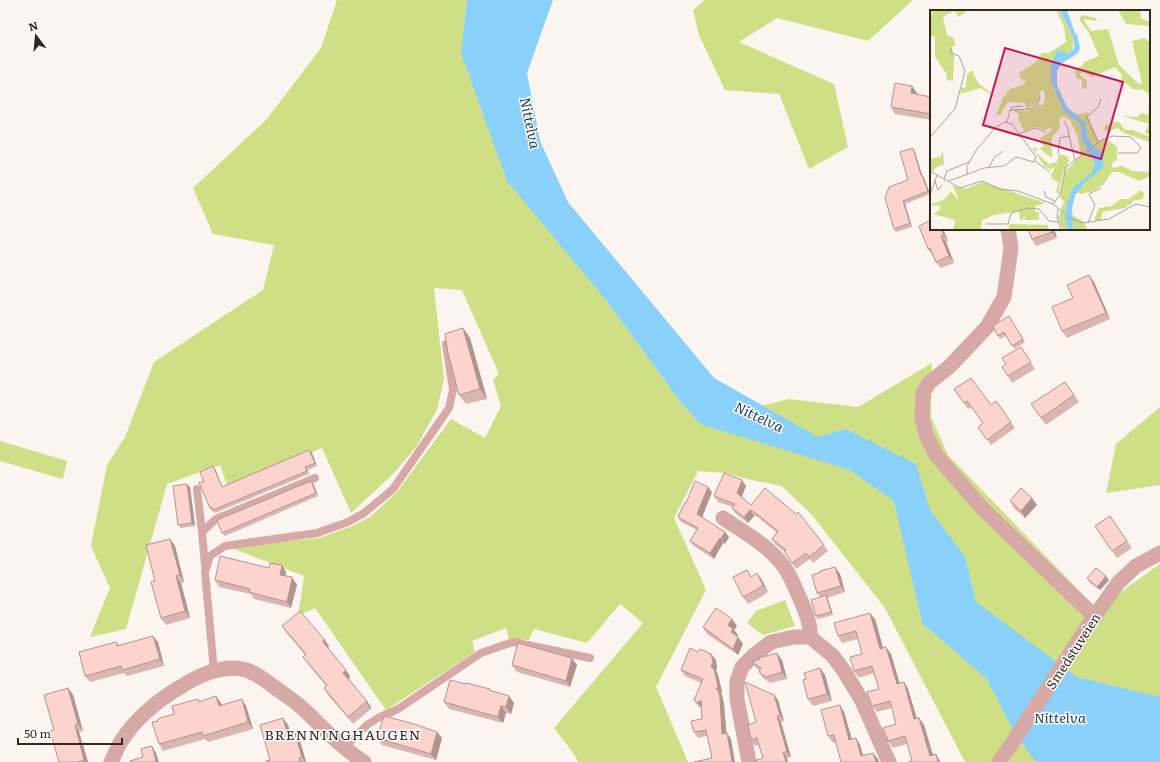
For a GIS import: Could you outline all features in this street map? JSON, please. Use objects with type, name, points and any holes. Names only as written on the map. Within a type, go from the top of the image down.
[{"type":"street","points":[[1008,230],[1011,248],[1004,297],[987,328],[949,367],[929,383],[922,392],[922,418],[926,435],[936,455],[982,508],[1091,622]]},
{"type":"street","points":[[723,518],[759,542],[788,572],[807,614],[810,636]]},
{"type":"street","name":"Smedstuveien","points":[[999,762],[1118,583],[1136,566],[1160,552]]},
{"type":"street","points":[[749,762],[737,699],[737,681],[742,667],[771,642],[794,637],[810,636],[833,656],[844,671],[861,699],[888,762]]},
{"type":"street","points":[[111,762],[123,739],[144,714],[177,688],[195,678],[214,671],[241,668],[256,673],[299,706],[344,748],[364,762]]},
{"type":"lane","points":[[205,572],[210,556],[225,546],[317,533],[348,522],[364,512],[393,489],[449,408],[453,390],[446,344]]},
{"type":"lane","points":[[202,532],[216,518],[315,478]]},
{"type":"lane","points":[[197,489],[214,671]]},
{"type":"lane","points":[[344,748],[367,725],[398,709],[481,653],[513,642],[590,658]]},
{"type":"green space","points":[[337,0],[467,0],[461,53],[606,300],[679,400],[741,411],[789,399],[858,407],[932,363],[931,417],[948,455],[1097,609],[1160,564],[1160,762],[965,762],[885,608],[812,515],[782,486],[725,473],[698,471],[674,518],[706,590],[656,687],[688,762],[578,762],[574,754],[554,728],[643,623],[620,604],[587,643],[534,629],[529,640],[509,639],[506,628],[472,641],[475,652],[386,710],[315,608],[298,616],[304,576],[229,547],[319,538],[350,527],[370,517],[397,492],[451,419],[485,438],[501,406],[493,380],[499,374],[462,290],[434,288],[444,379],[437,410],[416,447],[394,473],[351,513],[322,448],[228,488],[220,465],[167,484],[126,629],[90,637],[110,588],[91,546],[107,465],[125,437],[154,362],[263,290],[274,245],[213,234],[193,188],[266,120],[321,48]]},
{"type":"green space","points":[[705,0],[913,0],[868,41],[777,18],[739,42],[834,84],[848,147],[809,169],[779,94],[725,90],[699,35],[693,10]]},
{"type":"green space","points":[[1160,407],[1160,485],[1106,493],[1116,444]]},
{"type":"green space","points":[[0,441],[67,461],[63,479],[0,461]]},
{"type":"green space","points":[[785,600],[795,626],[763,635],[747,623],[756,611]]},
{"type":"water","name":"Nittelva","points":[[467,0],[553,0],[527,73],[540,141],[568,202],[714,378],[818,437],[846,429],[916,464],[930,510],[965,557],[976,602],[1077,677],[1160,697],[1160,762],[1040,762],[1033,759],[1011,726],[986,678],[922,623],[894,501],[850,470],[700,424],[679,400],[606,300],[507,181],[461,53]]},
{"type":"building","points":[[895,83],[912,86],[911,93],[930,97],[930,114],[891,107]]},
{"type":"building","points":[[913,148],[921,175],[928,191],[903,201],[910,223],[894,229],[885,198],[889,187],[908,180],[900,152]]},
{"type":"building","points":[[930,220],[930,230],[942,230],[944,235],[941,236],[949,256],[936,262],[930,248],[928,249],[919,226]]},
{"type":"building","points":[[1028,230],[1051,230],[1052,232],[1032,239]]},
{"type":"building","points":[[1089,275],[1106,313],[1062,331],[1052,307],[1073,298],[1067,285]]},
{"type":"building","points":[[1009,316],[1023,339],[1012,346],[1004,332],[998,336],[993,327]]},
{"type":"building","points":[[463,328],[480,389],[459,395],[448,353],[445,334]]},
{"type":"building","points":[[1021,347],[1031,362],[1008,376],[1002,367],[1006,364],[1002,358]]},
{"type":"building","points":[[971,378],[991,405],[996,401],[1011,422],[987,440],[978,427],[983,423],[967,401],[964,403],[954,389]]},
{"type":"building","points":[[1065,382],[1074,395],[1041,418],[1031,404]]},
{"type":"building","points":[[309,450],[315,463],[305,467],[307,471],[213,510],[212,507],[210,508],[199,482],[204,482],[200,472],[213,466],[222,487]]},
{"type":"building","points":[[724,473],[742,480],[737,493],[751,505],[765,488],[796,514],[798,512],[824,545],[809,557],[806,553],[792,563],[784,551],[786,550],[772,539],[778,531],[754,512],[750,510],[744,517],[732,508],[735,504],[714,496]]},
{"type":"building","points":[[311,481],[316,493],[222,533],[217,520]]},
{"type":"building","points":[[695,481],[708,487],[697,514],[725,532],[710,553],[690,541],[698,528],[678,517],[685,502],[686,503]]},
{"type":"building","points":[[187,484],[192,523],[178,525],[173,486]]},
{"type":"building","points":[[1021,488],[1032,498],[1021,511],[1010,501]]},
{"type":"building","points":[[1110,516],[1127,541],[1112,551],[1095,526]]},
{"type":"building","points":[[170,539],[180,575],[176,576],[185,611],[161,618],[151,582],[155,581],[146,545]]},
{"type":"building","points":[[220,556],[269,568],[270,563],[282,565],[280,575],[292,577],[287,602],[249,592],[250,589],[215,580]]},
{"type":"building","points":[[835,567],[841,586],[817,593],[812,575]]},
{"type":"building","points":[[1096,568],[1106,576],[1097,587],[1087,578]]},
{"type":"building","points":[[747,570],[751,577],[757,573],[763,585],[743,597],[733,577]]},
{"type":"building","points":[[826,595],[831,612],[816,616],[811,600]]},
{"type":"building","points":[[716,608],[732,619],[728,625],[733,629],[731,632],[738,637],[733,649],[703,627]]},
{"type":"building","points":[[300,611],[324,639],[323,642],[346,670],[343,673],[367,701],[348,717],[324,688],[327,685],[303,657],[306,654],[282,626]]},
{"type":"building","points":[[870,613],[880,649],[886,647],[897,684],[904,682],[914,719],[919,718],[930,756],[936,754],[938,762],[908,762],[912,761],[905,736],[888,741],[883,728],[896,724],[890,701],[872,706],[867,692],[879,689],[872,666],[854,671],[850,657],[862,654],[856,631],[838,636],[834,623]]},
{"type":"building","points":[[153,636],[160,659],[122,670],[121,666],[85,676],[79,652],[116,642],[117,646]]},
{"type":"building","points":[[518,643],[572,658],[566,681],[512,665]]},
{"type":"building","points":[[690,648],[698,652],[700,649],[711,654],[713,662],[711,667],[714,669],[718,686],[716,690],[718,689],[720,698],[722,734],[727,733],[732,762],[694,762],[712,758],[706,730],[694,732],[691,721],[702,719],[701,700],[698,703],[694,700],[703,679],[681,670]]},
{"type":"building","points":[[777,653],[782,672],[766,677],[759,672],[761,668],[752,662],[760,659],[759,658]]},
{"type":"building","points":[[820,668],[827,694],[808,699],[803,680],[806,679],[804,673]]},
{"type":"building","points":[[450,680],[490,689],[489,690],[509,696],[506,707],[501,706],[498,717],[444,702]]},
{"type":"building","points":[[745,682],[774,695],[780,715],[777,716],[787,752],[783,752],[786,762],[754,762],[763,758],[757,738],[751,740],[748,725],[756,722]]},
{"type":"building","points":[[68,688],[78,724],[75,725],[84,760],[78,762],[59,762],[50,731],[54,730],[44,695]]},
{"type":"building","points":[[216,696],[219,706],[242,699],[248,722],[203,736],[202,732],[159,744],[152,722],[174,714],[172,706],[198,699],[199,702]]},
{"type":"building","points":[[840,705],[849,740],[856,738],[861,756],[873,753],[876,762],[841,762],[834,735],[828,736],[821,710]]},
{"type":"building","points":[[384,716],[437,732],[431,754],[377,738]]},
{"type":"building","points":[[283,718],[287,732],[294,730],[302,757],[299,758],[300,762],[266,762],[270,760],[260,725]]},
{"type":"building","points":[[152,746],[156,762],[130,762],[143,757],[141,749]]},
{"type":"district","name":"BRENNINGHAUGEN","points":[[343,735]]}]
